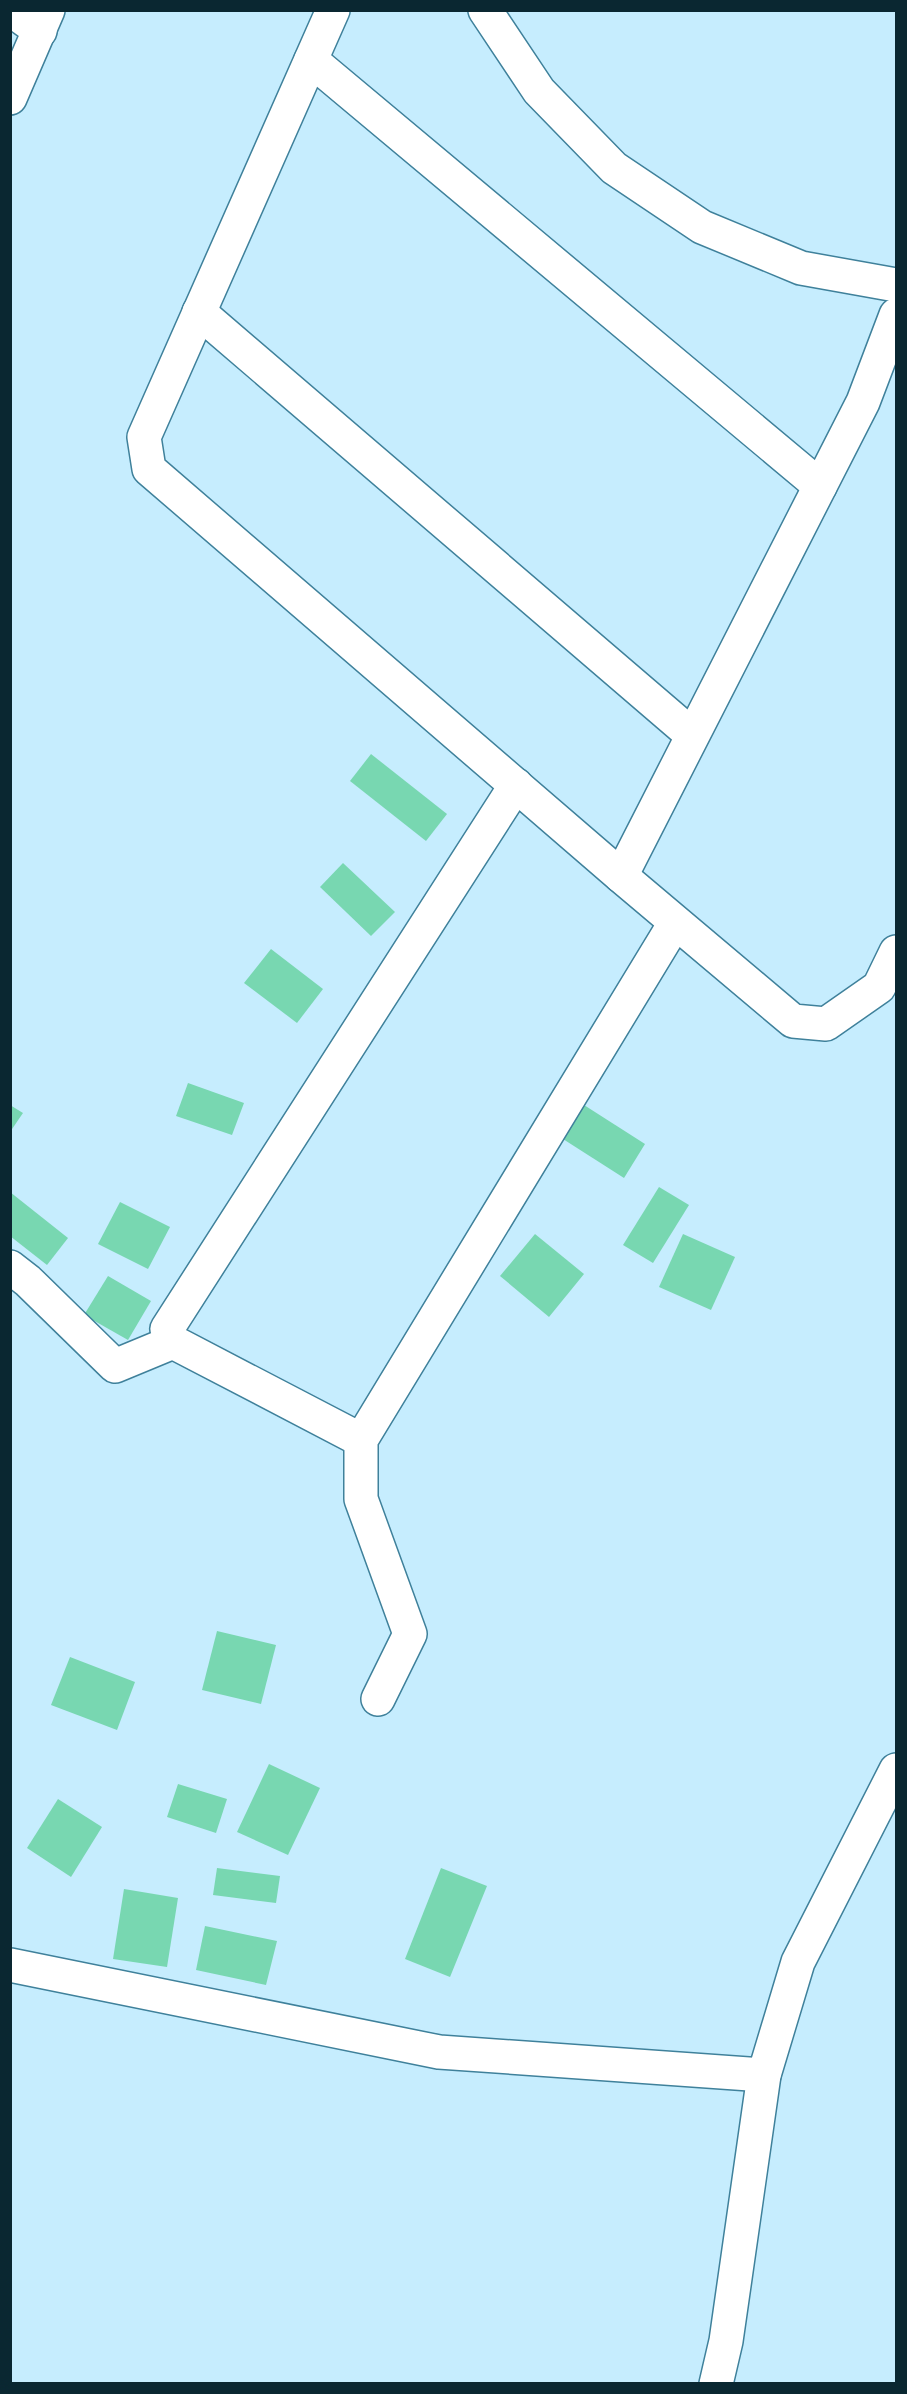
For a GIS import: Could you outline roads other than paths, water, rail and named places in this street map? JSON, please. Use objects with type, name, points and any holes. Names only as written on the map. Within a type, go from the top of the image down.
[{"type":"street","points":[[10,98],[44,21],[11,10]]},
{"type":"street","points":[[333,10],[144,437],[149,469],[675,923],[793,1021],[826,1024],[879,987],[897,952]]},
{"type":"street","points":[[485,10],[539,91],[614,168],[702,227],[801,267],[897,285]]},
{"type":"street","points":[[311,60],[820,486]]},
{"type":"street","points":[[199,312],[693,735]]},
{"type":"street","points":[[621,876],[863,402],[897,315]]},
{"type":"street","points":[[361,1440],[173,1342],[167,1329],[516,785]]},
{"type":"street","points":[[378,1699],[410,1634],[362,1499],[361,1440],[675,923]]},
{"type":"street","points":[[10,1267],[28,1281],[114,1366],[173,1342]]},
{"type":"street","points":[[716,2384],[726,2341],[764,2075],[798,1962],[897,1770]]},
{"type":"street","points":[[10,1965],[439,2052],[764,2075]]}]
